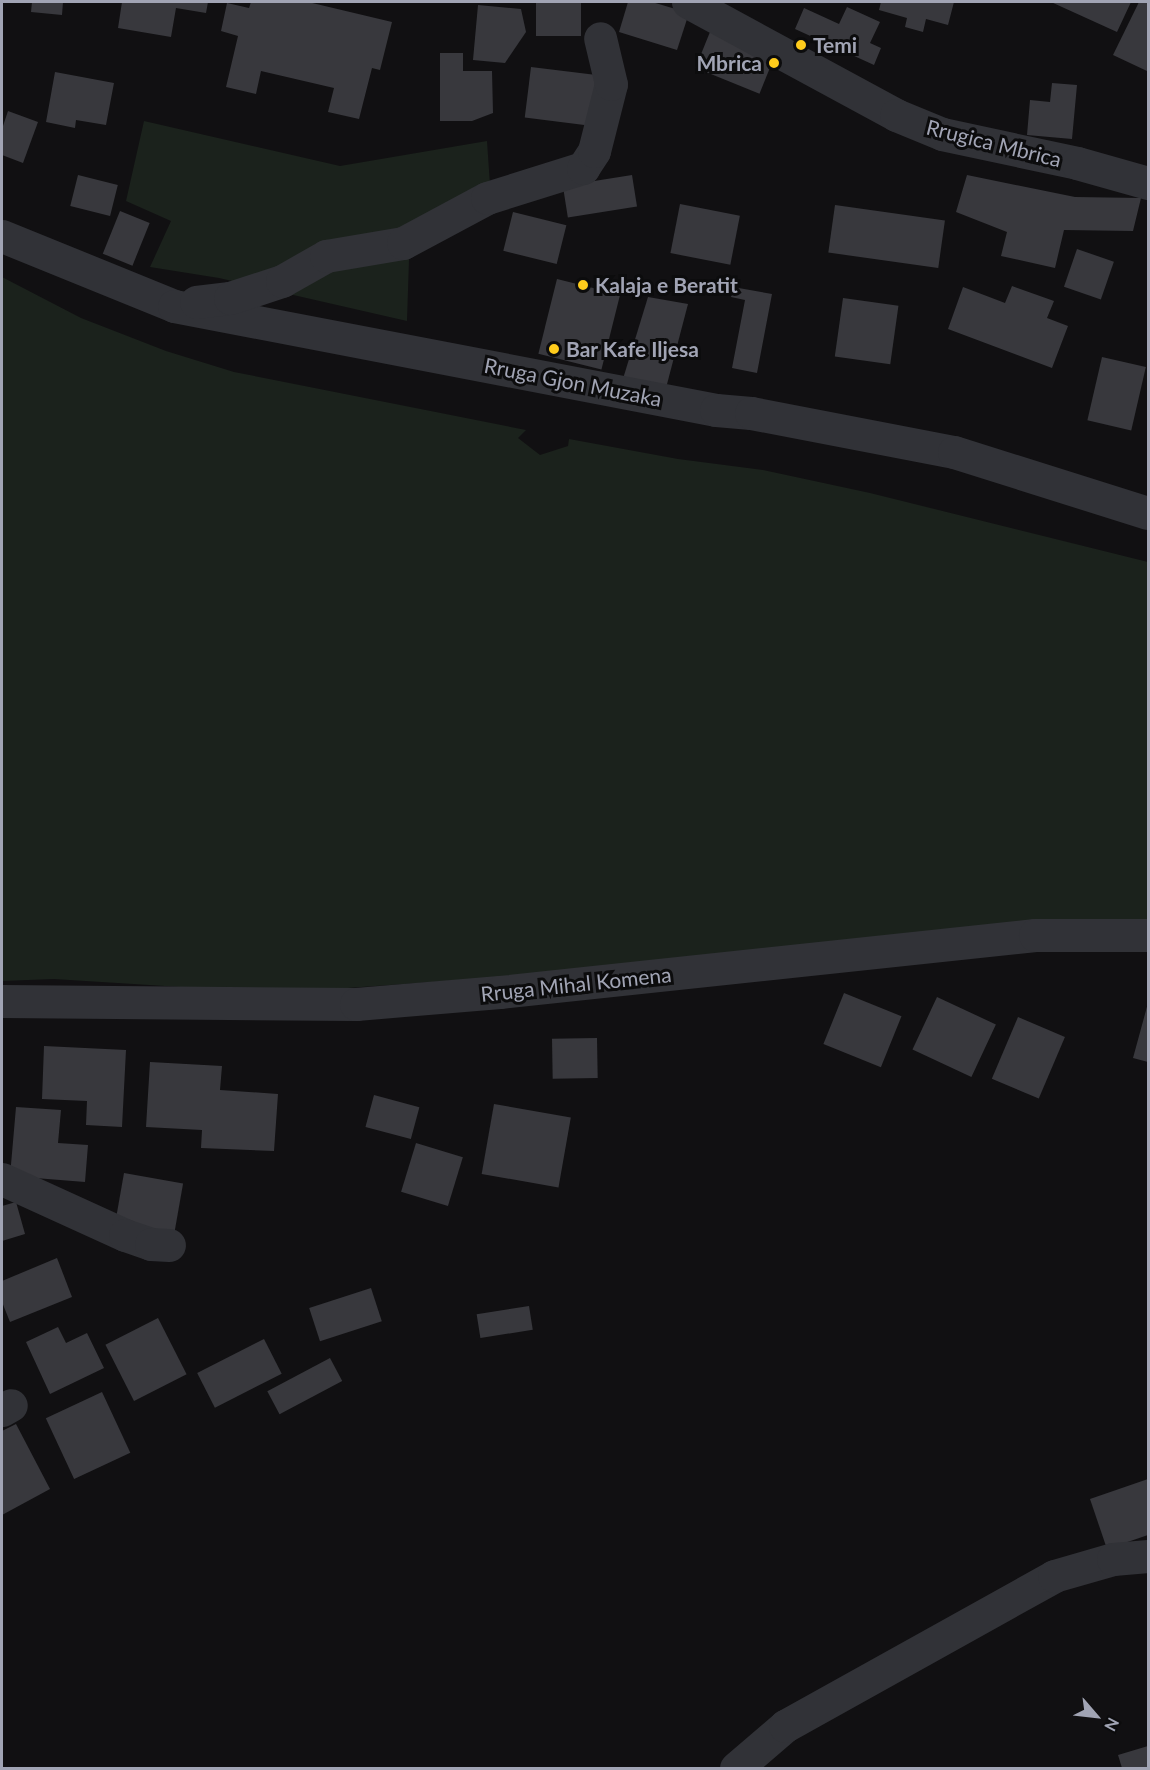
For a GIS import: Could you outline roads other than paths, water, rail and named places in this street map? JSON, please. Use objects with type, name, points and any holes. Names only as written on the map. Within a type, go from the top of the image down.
[{"type":"street","name":"Rrugica Mbrica","points":[[688,2],[896,114],[942,134],[1077,163],[1149,183]]},
{"type":"street","points":[[174,306],[230,298],[282,281],[326,256],[403,243],[487,198],[583,168],[594,151],[611,84],[600,38]]},
{"type":"street","name":"Rruga Gjon Muzaka","points":[[2,236],[174,306],[716,410],[751,413],[954,452],[1149,513]]},
{"type":"street","name":"Rruga Mihal Komena","points":[[2,1001],[389,1002],[1035,935],[1149,935]]},
{"type":"street","points":[[2,1179],[125,1235],[151,1244],[169,1245]]},
{"type":"street","points":[[736,1768],[785,1726],[1054,1575],[1113,1559],[1149,1556]]},
{"type":"place","name":"Temi","points":[[801,45]]},
{"type":"place","name":"Mbrica","points":[[774,63]]},
{"type":"place","name":"Kalaja e Beratit","points":[[583,285]]},
{"type":"place","name":"Bar Kafe Iljesa","points":[[554,349]]}]
